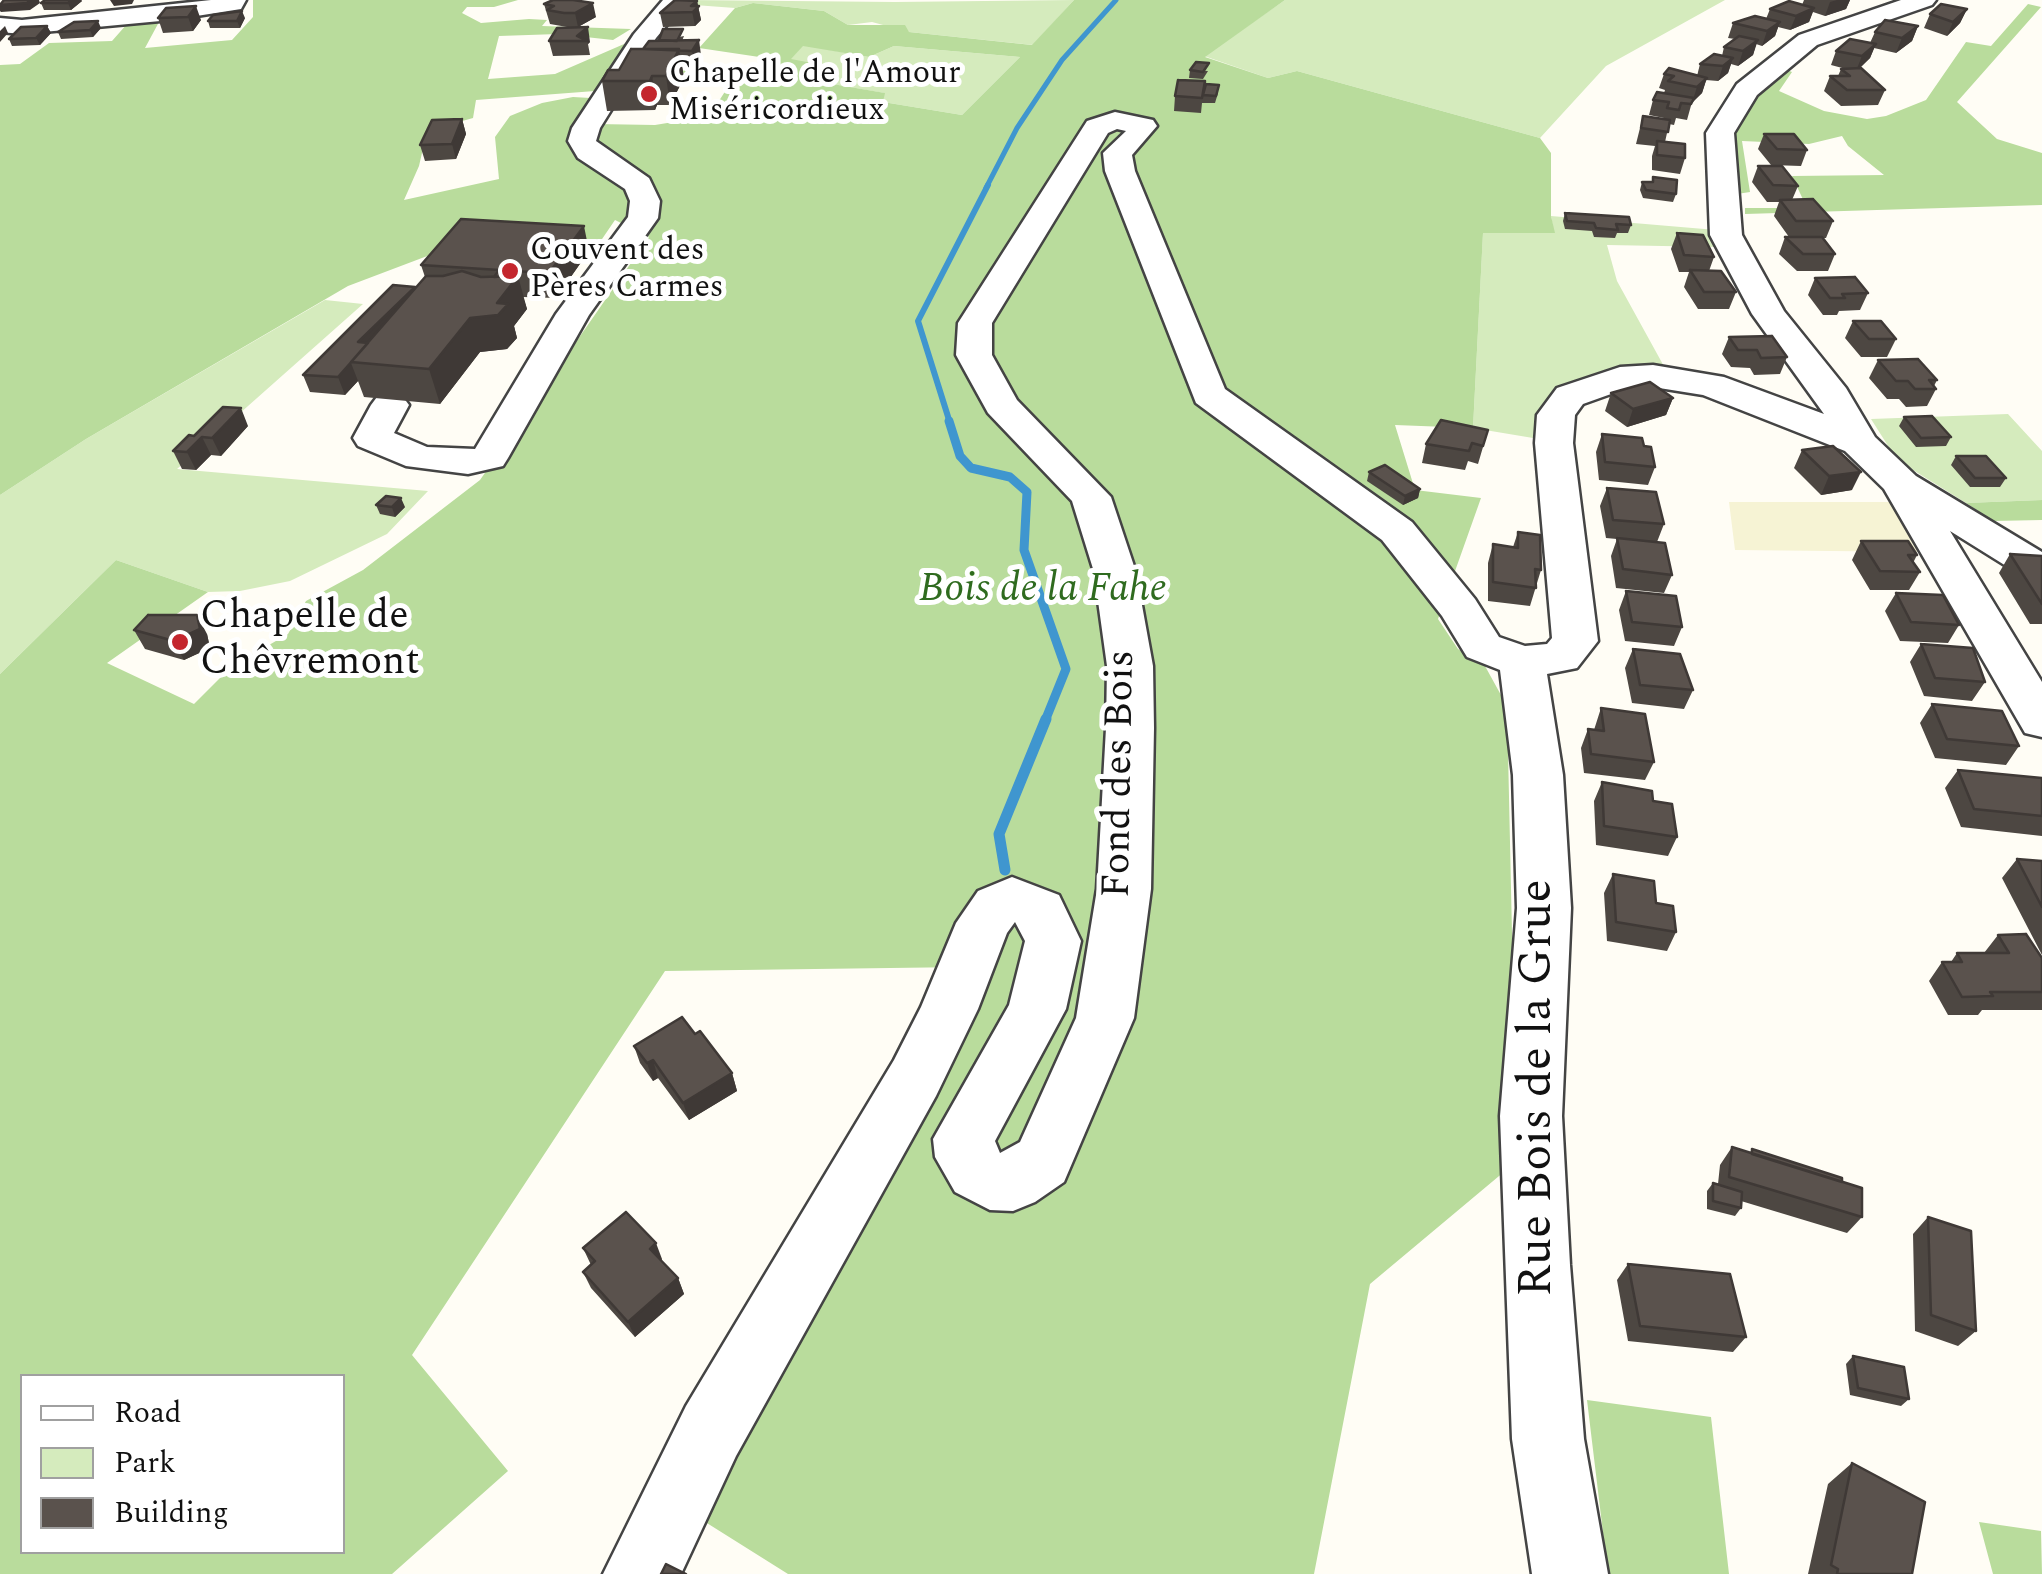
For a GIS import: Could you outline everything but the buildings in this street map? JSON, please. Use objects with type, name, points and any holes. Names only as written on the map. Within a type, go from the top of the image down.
[{"type":"street","points":[[0,25],[22,27],[171,13],[233,4],[234,0]]},
{"type":"street","points":[[390,405],[372,438],[420,458],[468,462],[488,458],[573,314],[644,218],[645,201],[638,184],[588,152],[582,141],[637,28],[676,0]]},
{"type":"street","points":[[1924,0],[1829,30],[1800,46],[1746,90],[1720,133],[1726,235],[1769,314],[1832,396],[1859,444],[1902,484],[2042,570]]},
{"type":"street","name":"Fond des Bois","points":[[642,1574],[710,1431],[914,1078],[949,1008],[983,923],[996,906],[1012,898],[1040,910],[1053,941],[1036,1010],[964,1139],[966,1157],[977,1172],[990,1181],[1013,1182],[1042,1162],[1105,1018],[1124,888],[1130,728],[1130,666],[1115,572],[1091,497],[1002,405],[974,355],[975,323],[1097,127],[1115,120],[1143,126],[1138,136],[1116,154],[1120,171],[1209,395],[1397,532],[1459,609],[1483,647],[1522,662]]},
{"type":"street","points":[[1522,662],[1561,657],[1574,642],[1554,443],[1556,415],[1570,396],[1605,380],[1637,376],[1678,379],[1742,395],[1859,444]]},
{"type":"street","points":[[1902,484],[2042,721]]},
{"type":"street","name":"Rue Bois de la Grue","points":[[1522,662],[1538,775],[1544,908],[1531,1116],[1537,1266],[1548,1439],[1570,1574]]},
{"type":"shaded area","points":[[1729,502],[1894,502],[1926,552],[1735,550]]},
{"type":"green space","name":"Bois de la Fahe","points":[[253,0],[518,0],[494,7],[467,7],[462,13],[481,23],[529,19],[547,20],[542,26],[631,29],[613,40],[558,34],[499,36],[488,79],[555,74],[631,41],[595,91],[476,100],[473,118],[427,131],[419,166],[404,200],[499,179],[495,137],[510,116],[542,103],[573,97],[608,99],[596,124],[655,125],[704,117],[728,87],[728,79],[670,71],[733,69],[770,74],[766,58],[699,48],[735,8],[753,3],[824,11],[848,25],[905,25],[909,32],[1032,45],[1074,0],[1285,0],[1205,57],[1268,78],[1297,71],[1540,138],[1551,153],[1551,216],[1555,233],[1483,233],[1473,428],[1395,425],[1415,490],[1481,498],[1438,619],[1458,649],[1485,666],[1507,706],[1517,1161],[1370,1284],[1314,1574],[788,1574],[675,1503],[965,967],[665,971],[412,1355],[508,1471],[392,1574],[0,1574],[0,674],[116,560],[208,592],[107,663],[194,704],[231,667],[288,634],[306,601],[363,570],[480,480],[649,237],[615,220],[600,242],[488,233],[348,286],[86,439],[0,495],[0,65],[20,64],[49,43],[112,41],[127,24],[159,22],[145,48],[232,40],[253,17]],"holes":[[[803,46],[869,57],[894,46],[1020,57],[962,115],[883,102],[885,93],[815,81],[812,63],[791,59]]]},
{"type":"green space","points":[[685,0],[1074,0],[1033,45],[909,32],[872,22],[848,25],[824,11],[753,3],[735,8],[681,4]]},
{"type":"green space","points":[[1285,0],[1725,0],[1606,66],[1540,138],[1297,71],[1268,78],[1204,56]]},
{"type":"green space","points":[[2028,4],[2041,7],[1957,102],[1997,139],[2042,153],[2042,205],[1745,214],[1745,208],[1807,208],[1792,176],[1884,175],[1848,146],[1842,136],[1809,144],[1742,141],[1750,192],[1737,194],[1729,128],[1782,68],[1792,72],[1779,91],[1824,111],[1867,119],[1886,116],[1926,100],[1966,42],[1991,46]]},
{"type":"green space","points":[[803,45],[869,57],[894,46],[1020,57],[962,115],[883,102],[884,93],[815,81],[790,59]]},
{"type":"green space","points":[[1551,216],[1716,230],[1718,247],[1607,245],[1617,281],[1666,370],[1626,369],[1593,375],[1566,386],[1539,439],[1473,428],[1483,232],[1554,233]]},
{"type":"green space","points":[[325,300],[363,304],[177,469],[428,491],[387,534],[290,581],[240,591],[208,592],[116,560],[0,674],[0,495],[86,439]]},
{"type":"green space","points":[[2008,414],[2042,451],[2042,500],[1966,503],[1897,460],[1871,419]]},
{"type":"green space","points":[[2042,500],[2042,520],[1993,521],[1966,503]]},
{"type":"green space","points":[[1587,1400],[1711,1417],[1729,1574],[1608,1574]]},
{"type":"green space","points":[[1979,1522],[2041,1531],[2042,1574],[1993,1574]]},
{"type":"waterway","points":[[986,188],[1017,128],[1062,60],[1116,0]]},
{"type":"waterway","points":[[950,423],[918,321],[988,185]]},
{"type":"waterway","points":[[949,421],[960,456],[971,468],[1010,477],[1027,492],[1024,550],[1066,669],[1045,721]]},
{"type":"waterway","points":[[1005,870],[999,834],[1046,719]]},
{"type":"place","name":"Chapelle de l'Amour Miséricordieux","points":[[649,94]]},
{"type":"place","name":"Couvent des Pères Carmes","points":[[510,271]]},
{"type":"place","name":"Chapelle de Chêvremont","points":[[180,642]]}]
